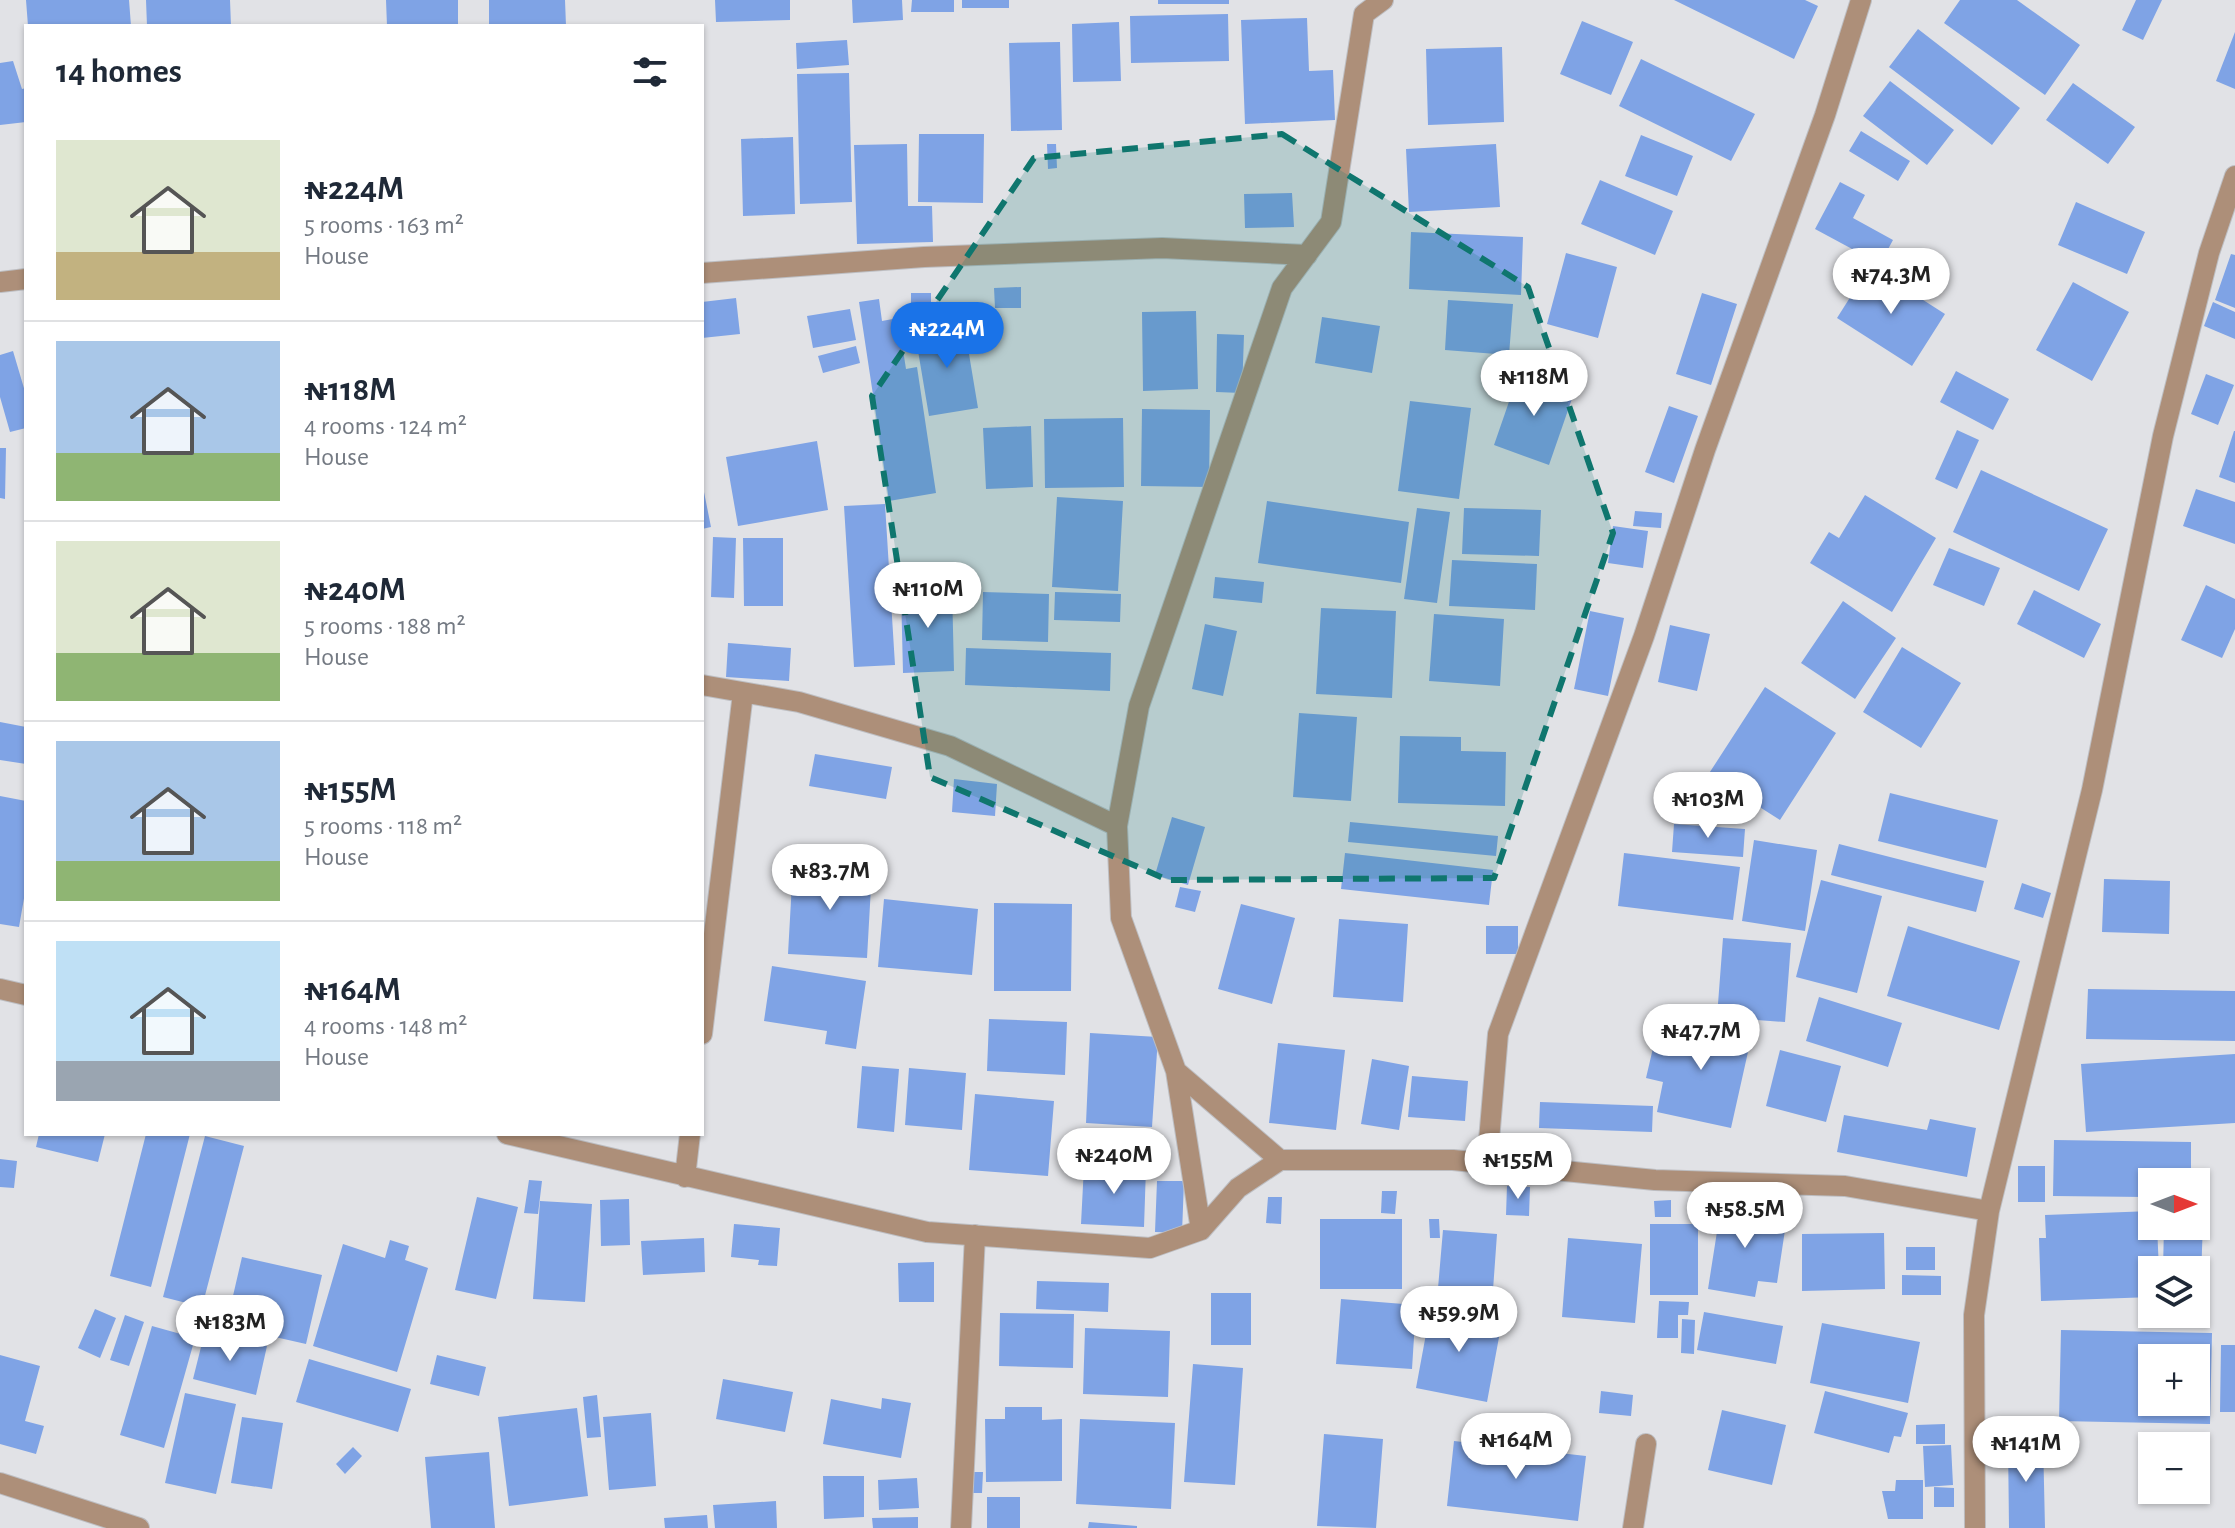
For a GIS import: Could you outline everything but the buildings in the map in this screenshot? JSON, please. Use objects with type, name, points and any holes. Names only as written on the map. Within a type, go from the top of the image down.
[{"type":"street","points":[[1201,1230],[1176,1071],[1121,918],[1117,826],[1139,706],[1282,288],[1331,222],[1364,14],[1383,0]]},
{"type":"street","points":[[1487,1164],[1498,1034],[1644,636],[1705,450],[1825,115],[1861,0]]},
{"type":"street","points":[[1975,1528],[1974,1315],[1989,1211],[2092,790],[2163,436],[2209,253],[2235,176]]},
{"type":"street","points":[[704,273],[924,257],[1162,248],[1307,255]]},
{"type":"street","points":[[0,282],[24,279]]},
{"type":"street","points":[[704,685],[799,702],[950,746],[1117,826]]},
{"type":"street","points":[[704,1017],[743,693]]},
{"type":"street","points":[[0,989],[24,995]]},
{"type":"street","points":[[1176,1071],[1280,1160]]},
{"type":"street","points":[[515,1136],[927,1232],[1150,1248],[1201,1230],[1238,1188],[1280,1160],[1453,1160],[1655,1180],[1845,1186],[1989,1211]]},
{"type":"street","points":[[685,1177],[690,1136]]},
{"type":"street","points":[[961,1528],[975,1235]]},
{"type":"street","points":[[1633,1528],[1646,1444]]},
{"type":"street","points":[[0,1483],[139,1528]]},
{"type":"highlighted area","points":[[1282,134],[1528,287],[1613,533],[1494,878],[1168,880],[930,777],[872,396],[1034,158]]}]
